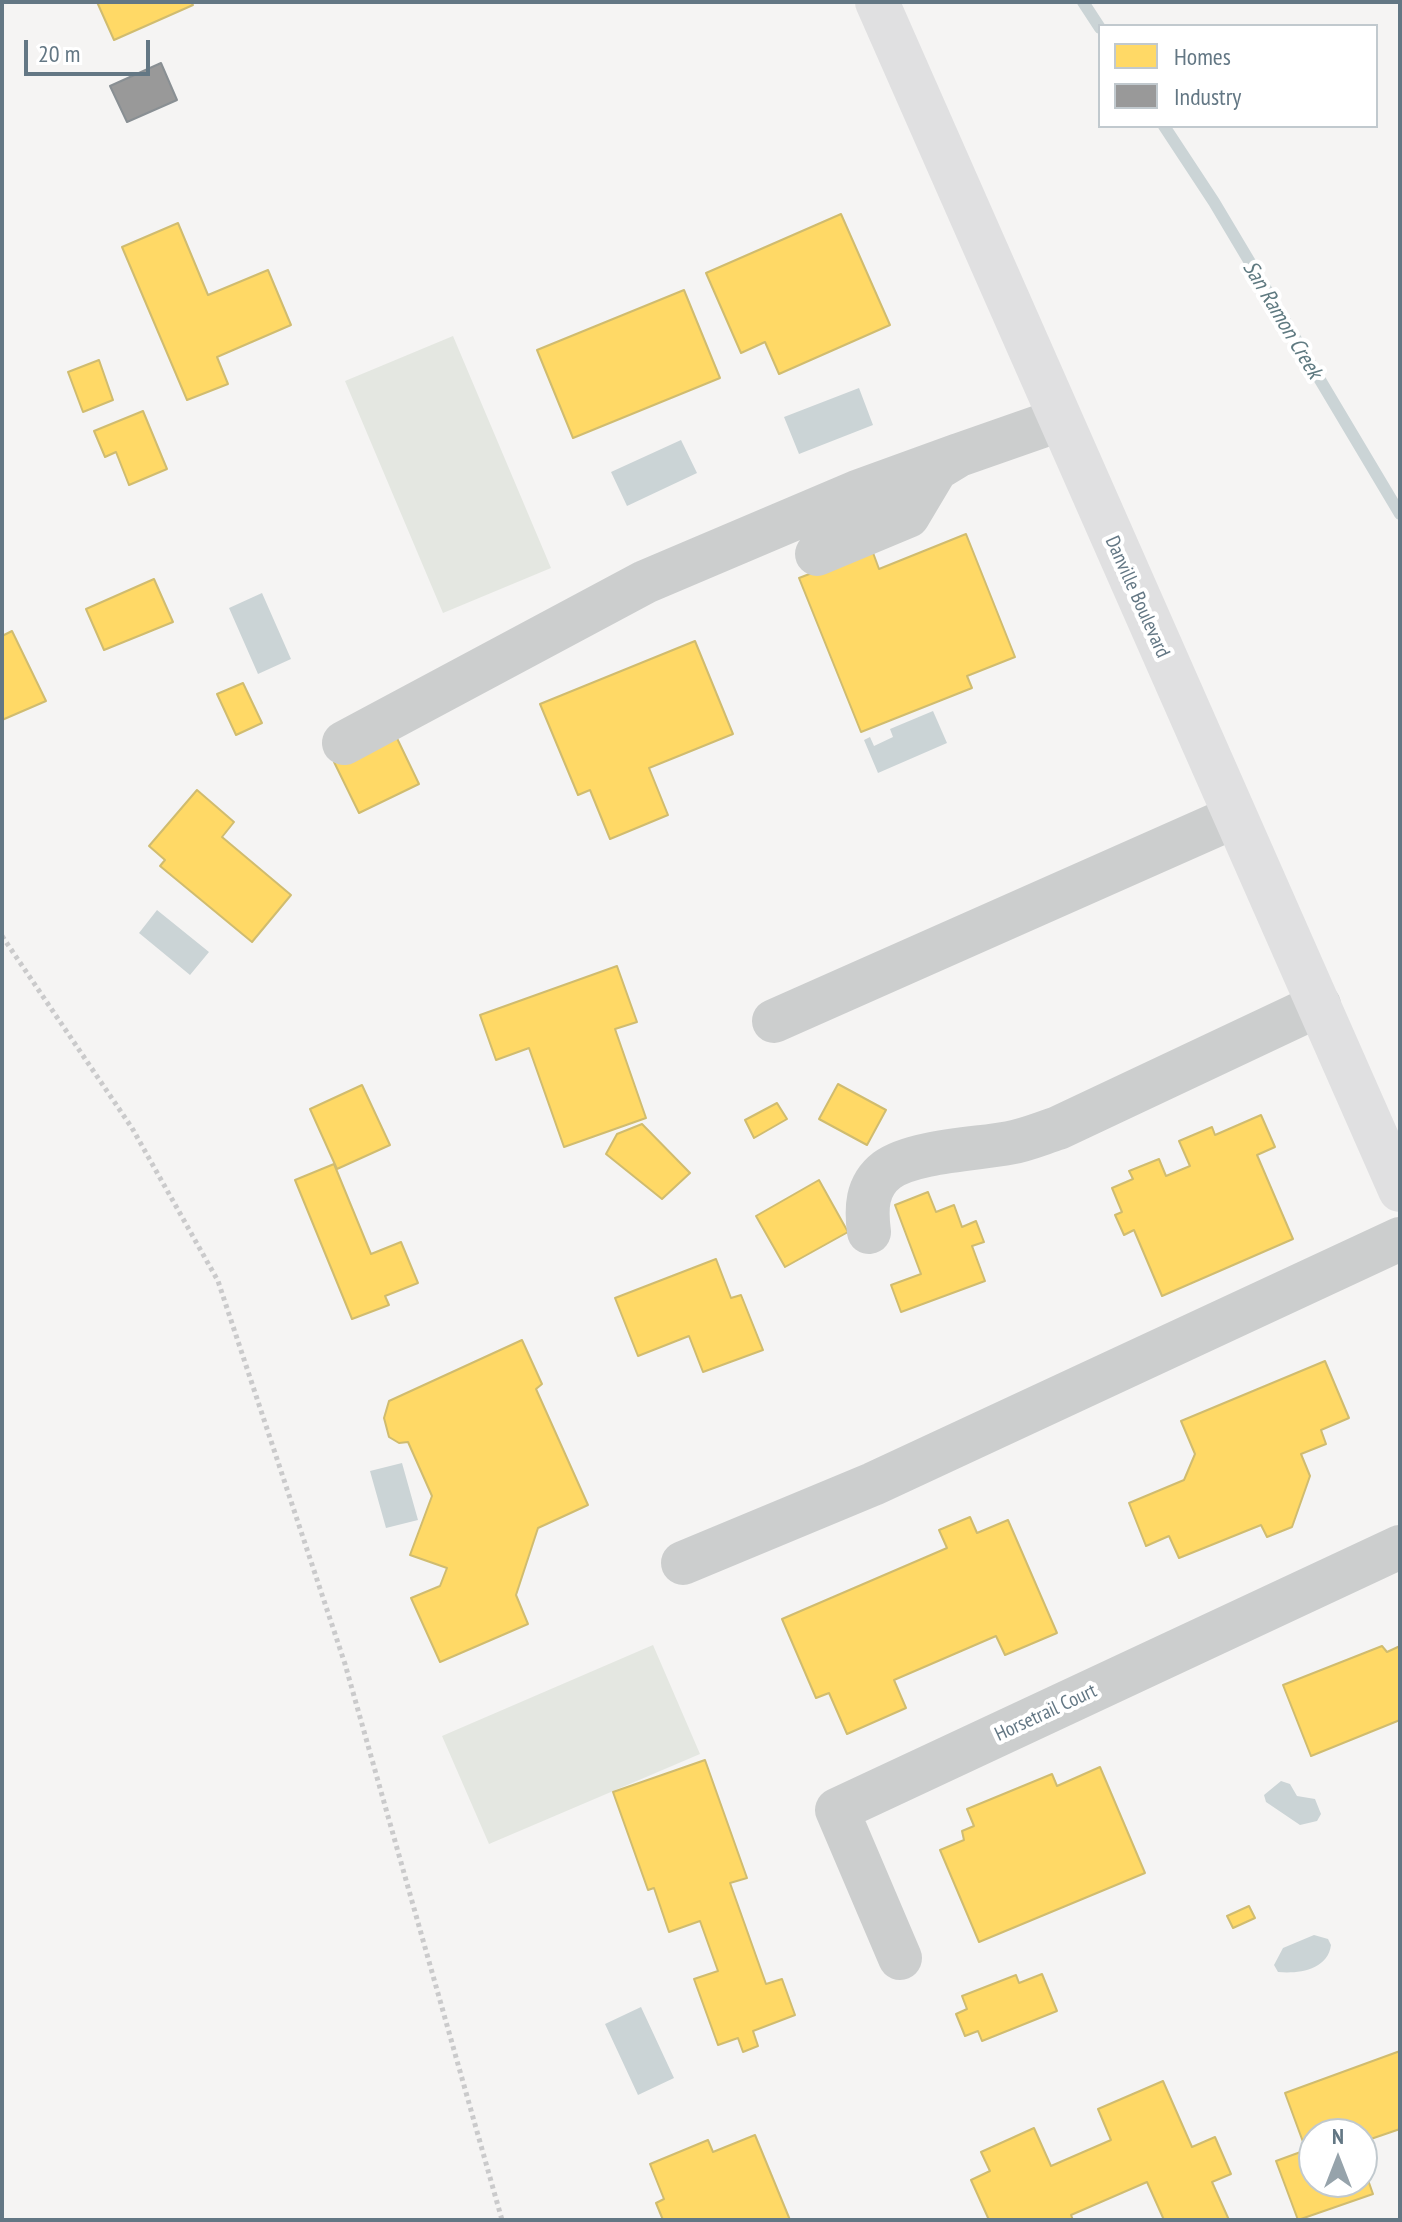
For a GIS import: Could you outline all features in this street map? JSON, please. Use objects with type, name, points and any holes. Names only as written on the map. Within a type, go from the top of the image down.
[{"type":"main road","name":"Danville Boulevard","points":[[877,2],[1400,1190]]},
{"type":"street","points":[[344,743],[645,582],[857,492],[1059,420]]},
{"type":"street","points":[[817,554],[908,516],[936,469],[959,455]]},
{"type":"street","points":[[774,1021],[1234,817]]},
{"type":"street","points":[[869,1232],[866,1205],[875,1183],[888,1169],[911,1160],[1014,1142],[1058,1128],[1319,1005]]},
{"type":"street","points":[[683,1563],[873,1484],[1400,1239]]},
{"type":"street","name":"Horsetrail Court","points":[[900,1958],[837,1810],[1400,1547]]},
{"type":"path","points":[[2,936],[132,1128],[218,1281],[345,1664],[502,2220]]},
{"type":"shaded area","points":[[453,336],[551,568],[443,613],[345,381]]},
{"type":"shaded area","points":[[859,388],[873,425],[799,454],[784,417]]},
{"type":"shaded area","points":[[681,440],[697,473],[627,506],[611,472]]},
{"type":"shaded area","points":[[262,593],[291,659],[258,674],[229,608]]},
{"type":"shaded area","points":[[933,711],[947,743],[878,773],[864,740],[870,737],[874,746],[893,737],[890,729]]},
{"type":"shaded area","points":[[157,910],[209,952],[190,975],[139,933]]},
{"type":"shaded area","points":[[402,1463],[418,1520],[386,1528],[370,1471]]},
{"type":"shaded area","points":[[653,1645],[700,1754],[489,1844],[442,1736]]},
{"type":"shaded area","points":[[1281,1781],[1290,1784],[1297,1796],[1315,1799],[1321,1814],[1317,1821],[1300,1825],[1266,1802],[1264,1795]]},
{"type":"shaded area","points":[[1314,1935],[1328,1939],[1331,1945],[1324,1960],[1311,1969],[1278,1972],[1274,1965],[1283,1948]]},
{"type":"shaded area","points":[[641,2007],[674,2078],[638,2095],[605,2024]]},
{"type":"building: Homes","points":[[97,2],[191,2],[193,5],[114,40]]},
{"type":"building: Homes","points":[[841,214],[890,325],[779,374],[765,342],[741,353],[706,273]]},
{"type":"building: Homes","points":[[178,223],[208,295],[268,270],[291,325],[217,357],[228,384],[187,400],[122,247]]},
{"type":"building: Homes","points":[[684,290],[720,378],[573,438],[537,350]]},
{"type":"building: Homes","points":[[99,360],[113,400],[83,412],[68,372]]},
{"type":"building: Homes","points":[[143,411],[167,469],[129,485],[116,452],[105,457],[94,431]]},
{"type":"building: Homes","points":[[966,534],[1015,657],[967,676],[972,688],[861,732],[799,578],[872,550],[879,569]]},
{"type":"building: Homes","points":[[154,579],[173,622],[104,650],[86,609]]},
{"type":"building: Homes","points":[[12,631],[46,701],[2,720],[2,636]]},
{"type":"building: Homes","points":[[695,641],[733,734],[649,768],[668,815],[610,839],[590,790],[578,795],[540,704]]},
{"type":"building: Homes","points":[[243,683],[262,723],[236,735],[217,694]]},
{"type":"building: Homes","points":[[394,732],[419,784],[359,813],[334,762]]},
{"type":"building: Homes","points":[[197,790],[234,822],[222,837],[291,895],[252,942],[160,866],[165,860],[149,846]]},
{"type":"building: Homes","points":[[617,966],[637,1022],[615,1029],[646,1118],[564,1147],[529,1048],[496,1060],[480,1015]]},
{"type":"building: Homes","points":[[838,1084],[886,1110],[867,1145],[819,1119]]},
{"type":"building: Homes","points":[[362,1085],[390,1145],[337,1169],[310,1109]]},
{"type":"building: Homes","points":[[777,1103],[787,1119],[754,1138],[745,1120]]},
{"type":"building: Homes","points":[[1261,1115],[1275,1147],[1257,1155],[1293,1239],[1162,1296],[1134,1230],[1124,1235],[1115,1215],[1122,1212],[1112,1188],[1133,1179],[1129,1171],[1159,1159],[1166,1176],[1190,1166],[1179,1141],[1212,1127],[1215,1135]]},
{"type":"building: Homes","points":[[642,1124],[690,1173],[662,1199],[606,1154],[617,1134]]},
{"type":"building: Homes","points":[[334,1164],[371,1254],[401,1242],[418,1283],[385,1296],[389,1305],[352,1319],[295,1180]]},
{"type":"building: Homes","points":[[819,1180],[848,1232],[785,1267],[756,1216]]},
{"type":"building: Homes","points":[[928,1192],[936,1212],[954,1205],[962,1227],[976,1221],[984,1242],[972,1246],[985,1281],[901,1312],[891,1285],[921,1274],[895,1205]]},
{"type":"building: Homes","points":[[716,1259],[731,1298],[741,1295],[763,1350],[703,1372],[689,1336],[638,1356],[615,1298]]},
{"type":"building: Homes","points":[[522,1340],[542,1384],[536,1389],[588,1505],[538,1528],[516,1595],[528,1624],[440,1662],[411,1598],[440,1586],[447,1568],[410,1555],[432,1496],[408,1442],[399,1443],[389,1437],[384,1418],[389,1401]]},
{"type":"building: Homes","points":[[1325,1361],[1349,1418],[1321,1430],[1326,1444],[1301,1454],[1310,1476],[1292,1527],[1267,1537],[1261,1525],[1179,1558],[1169,1536],[1146,1546],[1129,1503],[1184,1480],[1195,1454],[1181,1421]]},
{"type":"building: Homes","points":[[970,1517],[977,1533],[1008,1520],[1057,1633],[1005,1655],[996,1636],[894,1680],[906,1708],[847,1734],[829,1693],[816,1698],[782,1619],[947,1548],[939,1530]]},
{"type":"building: Homes","points":[[1382,1646],[1387,1652],[1400,1646],[1400,1720],[1311,1756],[1283,1685]]},
{"type":"building: Homes","points":[[705,1760],[747,1878],[730,1883],[766,1984],[782,1979],[795,2015],[753,2031],[758,2046],[743,2052],[738,2038],[718,2045],[694,1979],[718,1971],[700,1921],[669,1932],[654,1888],[648,1890],[613,1792]]},
{"type":"building: Homes","points":[[1100,1767],[1145,1873],[979,1942],[940,1850],[964,1840],[962,1831],[974,1826],[967,1809],[1052,1774],[1057,1786]]},
{"type":"building: Homes","points":[[1249,1906],[1255,1918],[1233,1928],[1227,1916]]},
{"type":"building: Homes","points":[[1042,1974],[1057,2011],[982,2041],[978,2031],[965,2036],[956,2014],[967,2009],[962,1996],[1016,1975],[1019,1983]]},
{"type":"building: Homes","points":[[1400,2051],[1400,2129],[1378,2137],[1378,2118],[1298,2118],[1298,2128],[1285,2093]]},
{"type":"building: Homes","points":[[1163,2081],[1192,2147],[1215,2137],[1231,2174],[1212,2182],[1229,2220],[1164,2220],[1147,2182],[1071,2215],[1073,2220],[989,2220],[971,2180],[990,2171],[981,2152],[1034,2128],[1051,2166],[1111,2140],[1098,2109]]},
{"type":"building: Homes","points":[[755,2135],[790,2220],[663,2220],[656,2203],[664,2199],[650,2164],[708,2140],[713,2152]]},
{"type":"building: Homes","points":[[1298,2153],[1298,2198],[1361,2198],[1298,2220],[1276,2161]]},
{"type":"building: Industry","points":[[161,63],[177,100],[127,122],[110,86]]},
{"type":"waterway","name":"San Ramon Creek","points":[[1083,2],[1098,25]]},
{"type":"waterway","name":"San Ramon Creek","points":[[1165,128],[1214,202],[1400,514]]}]
